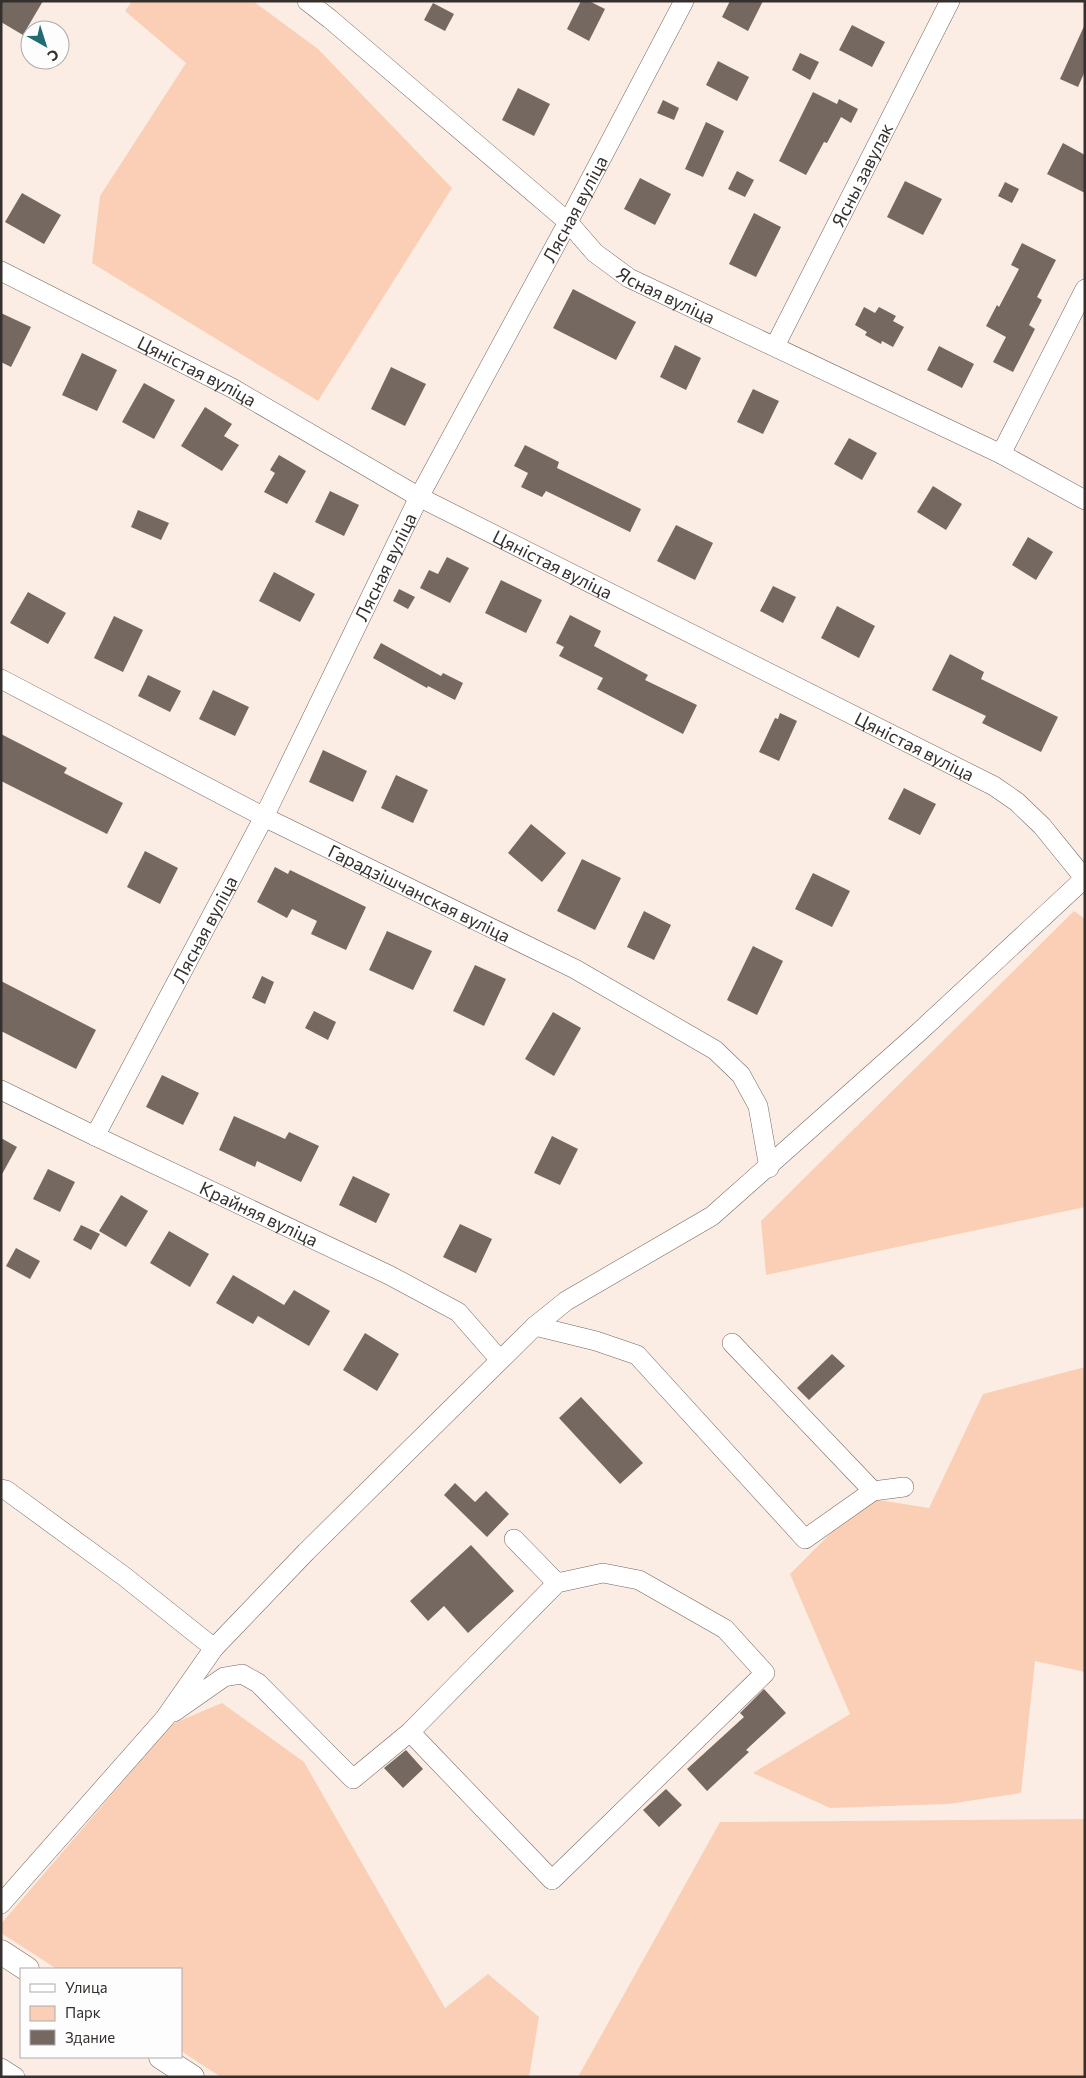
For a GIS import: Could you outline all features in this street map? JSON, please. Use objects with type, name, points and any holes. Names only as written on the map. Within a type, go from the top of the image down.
[{"type":"main road","points":[[1,1952],[25,1968]]},
{"type":"main road","points":[[163,2058],[192,2077]]},
{"type":"street","name":"Ясная вуліца","points":[[307,1],[338,25],[568,222],[595,253],[630,278],[1001,454],[1085,500]]},
{"type":"street","name":"Лясная вуліца","points":[[95,1136],[264,816],[419,497],[568,222],[684,1]]},
{"type":"street","name":"Ясны завулак","points":[[774,346],[950,1]]},
{"type":"street","name":"Цяністая вуліца","points":[[1,271],[232,388],[419,497],[994,786],[1017,802],[1042,826],[1085,878]]},
{"type":"street","points":[[1001,454],[1085,289]]},
{"type":"street","name":"Гарадзішчанская вуліца","points":[[1,679],[264,816],[576,968],[715,1050],[741,1075],[758,1106],[769,1168]]},
{"type":"street","points":[[1,1904],[165,1718],[214,1648],[306,1552],[535,1326],[566,1301],[712,1216],[769,1168],[1085,878]]},
{"type":"street","name":"Крайняя вуліца","points":[[1,1090],[389,1275],[458,1312],[500,1360]]},
{"type":"street","points":[[535,1326],[596,1341],[637,1355],[805,1539],[873,1491],[904,1487]]},
{"type":"street","points":[[732,1343],[873,1491]]},
{"type":"street","points":[[1,1489],[6,1490],[125,1577],[214,1648]]},
{"type":"street","points":[[514,1539],[557,1583]]},
{"type":"street","points":[[165,1718],[224,1677],[242,1674],[258,1683],[353,1779],[410,1732],[557,1583],[603,1573],[639,1580],[725,1629],[765,1673],[552,1880],[410,1732]]},
{"type":"street","points":[[1,2068],[16,2077]]},
{"type":"green space","points":[[132,1],[253,1],[318,49],[452,188],[318,401],[92,263],[100,196],[186,63],[125,11]]},
{"type":"green space","points":[[1074,911],[1085,919],[1085,1207],[766,1275],[761,1221]]},
{"type":"green space","points":[[1085,1367],[1085,1672],[1035,1661],[1021,1793],[948,1804],[830,1808],[753,1773],[850,1714],[790,1574],[866,1498],[929,1508],[983,1394]]},
{"type":"green space","points":[[222,1703],[304,1762],[445,2008],[488,1974],[539,2017],[529,2077],[221,2077],[182,2052],[182,1968],[55,1968],[1,1933],[1,1924],[172,1724]]},
{"type":"green space","points":[[1085,1819],[1085,2077],[578,2077],[720,1822]]},
{"type":"building","points":[[1,1],[43,1],[32,20],[20,20],[20,33],[1,22]]},
{"type":"building","points":[[581,1],[589,1],[605,9],[589,41],[567,29]]},
{"type":"building","points":[[730,1],[763,1],[748,31],[722,17]]},
{"type":"building","points":[[433,3],[454,14],[445,31],[424,20]]},
{"type":"building","points":[[1085,24],[1085,71],[1078,87],[1060,79]]},
{"type":"building","points":[[852,25],[885,42],[872,67],[839,50]]},
{"type":"building","points":[[800,53],[819,62],[810,80],[792,70]]},
{"type":"building","points":[[718,61],[749,77],[737,101],[706,85]]},
{"type":"building","points":[[518,88],[550,104],[534,136],[502,120]]},
{"type":"building","points":[[813,92],[837,104],[839,99],[858,109],[851,123],[841,117],[827,143],[824,142],[806,175],[779,161]]},
{"type":"building","points":[[663,100],[679,108],[674,120],[657,113]]},
{"type":"building","points":[[706,122],[724,131],[703,177],[685,169]]},
{"type":"building","points":[[1063,143],[1085,155],[1085,193],[1047,174]]},
{"type":"building","points":[[737,171],[754,180],[745,197],[728,189]]},
{"type":"building","points":[[640,178],[671,194],[655,225],[624,209]]},
{"type":"building","points":[[905,181],[942,199],[923,235],[887,217]]},
{"type":"building","points":[[1005,182],[1019,189],[1012,203],[998,196]]},
{"type":"building","points":[[22,193],[61,215],[44,244],[5,222]]},
{"type":"building","points":[[754,213],[781,227],[756,277],[729,264]]},
{"type":"building","points":[[1022,243],[1056,260],[1037,297],[1042,300],[1029,325],[1035,329],[1013,372],[993,362],[1006,337],[986,326],[997,305],[999,307],[1019,269],[1011,265]]},
{"type":"building","points":[[573,289],[636,322],[616,360],[553,328]]},
{"type":"building","points":[[864,307],[875,313],[879,307],[896,316],[893,321],[904,327],[893,347],[882,341],[881,344],[865,335],[867,332],[855,325]]},
{"type":"building","points":[[1,313],[31,327],[11,367],[1,362]]},
{"type":"building","points":[[675,345],[701,358],[686,390],[660,377]]},
{"type":"building","points":[[939,346],[974,364],[962,388],[927,370]]},
{"type":"building","points":[[82,353],[117,370],[97,411],[62,395]]},
{"type":"building","points":[[391,367],[426,384],[405,426],[371,409]]},
{"type":"building","points":[[144,383],[175,400],[154,439],[122,422]]},
{"type":"building","points":[[753,389],[779,401],[763,434],[737,422]]},
{"type":"building","points":[[205,407],[232,424],[224,436],[239,445],[222,471],[181,446]]},
{"type":"building","points":[[849,438],[877,453],[862,480],[834,464]]},
{"type":"building","points":[[525,445],[559,462],[557,468],[641,509],[630,532],[546,491],[542,497],[521,487],[528,473],[514,466]]},
{"type":"building","points":[[279,455],[306,471],[287,504],[264,492],[275,473],[270,470]]},
{"type":"building","points":[[933,486],[962,504],[946,530],[917,512]]},
{"type":"building","points":[[330,491],[359,505],[344,536],[315,522]]},
{"type":"building","points":[[138,510],[169,523],[161,540],[131,527]]},
{"type":"building","points":[[676,525],[713,543],[695,580],[657,561]]},
{"type":"building","points":[[1028,537],[1053,552],[1036,580],[1012,565]]},
{"type":"building","points":[[447,557],[469,568],[450,603],[420,588],[429,570],[438,574]]},
{"type":"building","points":[[274,572],[315,594],[300,622],[259,601]]},
{"type":"building","points":[[501,580],[542,600],[526,633],[485,613]]},
{"type":"building","points":[[773,586],[796,597],[783,623],[760,611]]},
{"type":"building","points":[[399,589],[415,597],[408,609],[393,601]]},
{"type":"building","points":[[28,592],[66,613],[48,644],[10,623]]},
{"type":"building","points":[[837,606],[875,626],[859,658],[821,638]]},
{"type":"building","points":[[570,615],[601,631],[594,646],[648,675],[645,680],[697,705],[683,734],[597,689],[603,678],[559,656],[564,647],[556,643]]},
{"type":"building","points":[[114,616],[143,630],[123,672],[94,658]]},
{"type":"building","points":[[381,643],[441,676],[443,673],[463,683],[455,700],[428,686],[427,688],[373,658]]},
{"type":"building","points":[[950,654],[984,672],[981,679],[1058,717],[1041,752],[982,723],[986,716],[932,690]]},
{"type":"building","points":[[148,675],[181,691],[170,712],[138,696]]},
{"type":"building","points":[[213,690],[249,707],[235,736],[199,719]]},
{"type":"building","points":[[780,713],[797,721],[779,761],[759,752],[775,718],[778,719]]},
{"type":"building","points":[[1,734],[67,768],[64,773],[123,803],[107,834],[1,781]]},
{"type":"building","points":[[323,750],[367,771],[353,802],[309,782]]},
{"type":"building","points":[[396,775],[428,790],[413,823],[381,808]]},
{"type":"building","points":[[904,788],[936,804],[920,835],[888,819]]},
{"type":"building","points":[[531,824],[566,853],[542,882],[508,853]]},
{"type":"building","points":[[145,851],[178,868],[160,904],[127,887]]},
{"type":"building","points":[[582,859],[621,878],[595,930],[557,911]]},
{"type":"building","points":[[275,867],[288,874],[290,870],[366,907],[346,950],[311,934],[317,921],[292,909],[287,918],[257,902]]},
{"type":"building","points":[[813,873],[850,891],[832,927],[795,909]]},
{"type":"building","points":[[644,911],[671,925],[654,960],[627,947]]},
{"type":"building","points":[[387,931],[432,951],[413,990],[369,970]]},
{"type":"building","points":[[753,946],[783,961],[757,1015],[727,1000]]},
{"type":"building","points":[[475,965],[506,979],[484,1026],[453,1011]]},
{"type":"building","points":[[262,976],[274,982],[265,1004],[252,998]]},
{"type":"building","points":[[1,981],[96,1030],[76,1069],[1,1031]]},
{"type":"building","points":[[314,1011],[336,1022],[328,1040],[305,1028]]},
{"type":"building","points":[[553,1012],[581,1028],[554,1076],[525,1059]]},
{"type":"building","points":[[162,1075],[199,1093],[183,1125],[146,1107]]},
{"type":"building","points":[[234,1116],[285,1139],[289,1132],[319,1146],[301,1182],[257,1161],[255,1167],[219,1150]]},
{"type":"building","points":[[552,1136],[578,1149],[560,1185],[534,1173]]},
{"type":"building","points":[[1,1138],[17,1147],[1,1176]]},
{"type":"building","points":[[48,1169],[75,1182],[60,1212],[33,1199]]},
{"type":"building","points":[[353,1176],[390,1194],[376,1223],[339,1205]]},
{"type":"building","points":[[121,1195],[148,1211],[126,1247],[99,1231]]},
{"type":"building","points":[[460,1224],[492,1239],[476,1273],[443,1257]]},
{"type":"building","points":[[81,1225],[100,1234],[91,1250],[73,1240]]},
{"type":"building","points":[[169,1231],[209,1254],[190,1287],[150,1263]]},
{"type":"building","points":[[16,1248],[40,1261],[30,1279],[6,1266]]},
{"type":"building","points":[[233,1275],[284,1305],[294,1290],[330,1311],[309,1346],[258,1316],[253,1324],[216,1303]]},
{"type":"building","points":[[365,1333],[399,1354],[377,1391],[343,1370]]},
{"type":"building","points":[[832,1354],[845,1366],[809,1400],[797,1388]]},
{"type":"building","points":[[581,1397],[643,1463],[620,1484],[559,1418]]},
{"type":"building","points":[[455,1483],[475,1502],[486,1491],[509,1514],[487,1537],[444,1495]]},
{"type":"building","points":[[471,1545],[514,1591],[468,1633],[444,1606],[428,1621],[410,1601]]},
{"type":"building","points":[[764,1689],[786,1713],[746,1750],[749,1752],[707,1791],[687,1769],[744,1717],[740,1713]]},
{"type":"building","points":[[406,1750],[423,1769],[403,1788],[384,1768]]},
{"type":"building","points":[[666,1789],[682,1805],[659,1827],[643,1810]]}]
